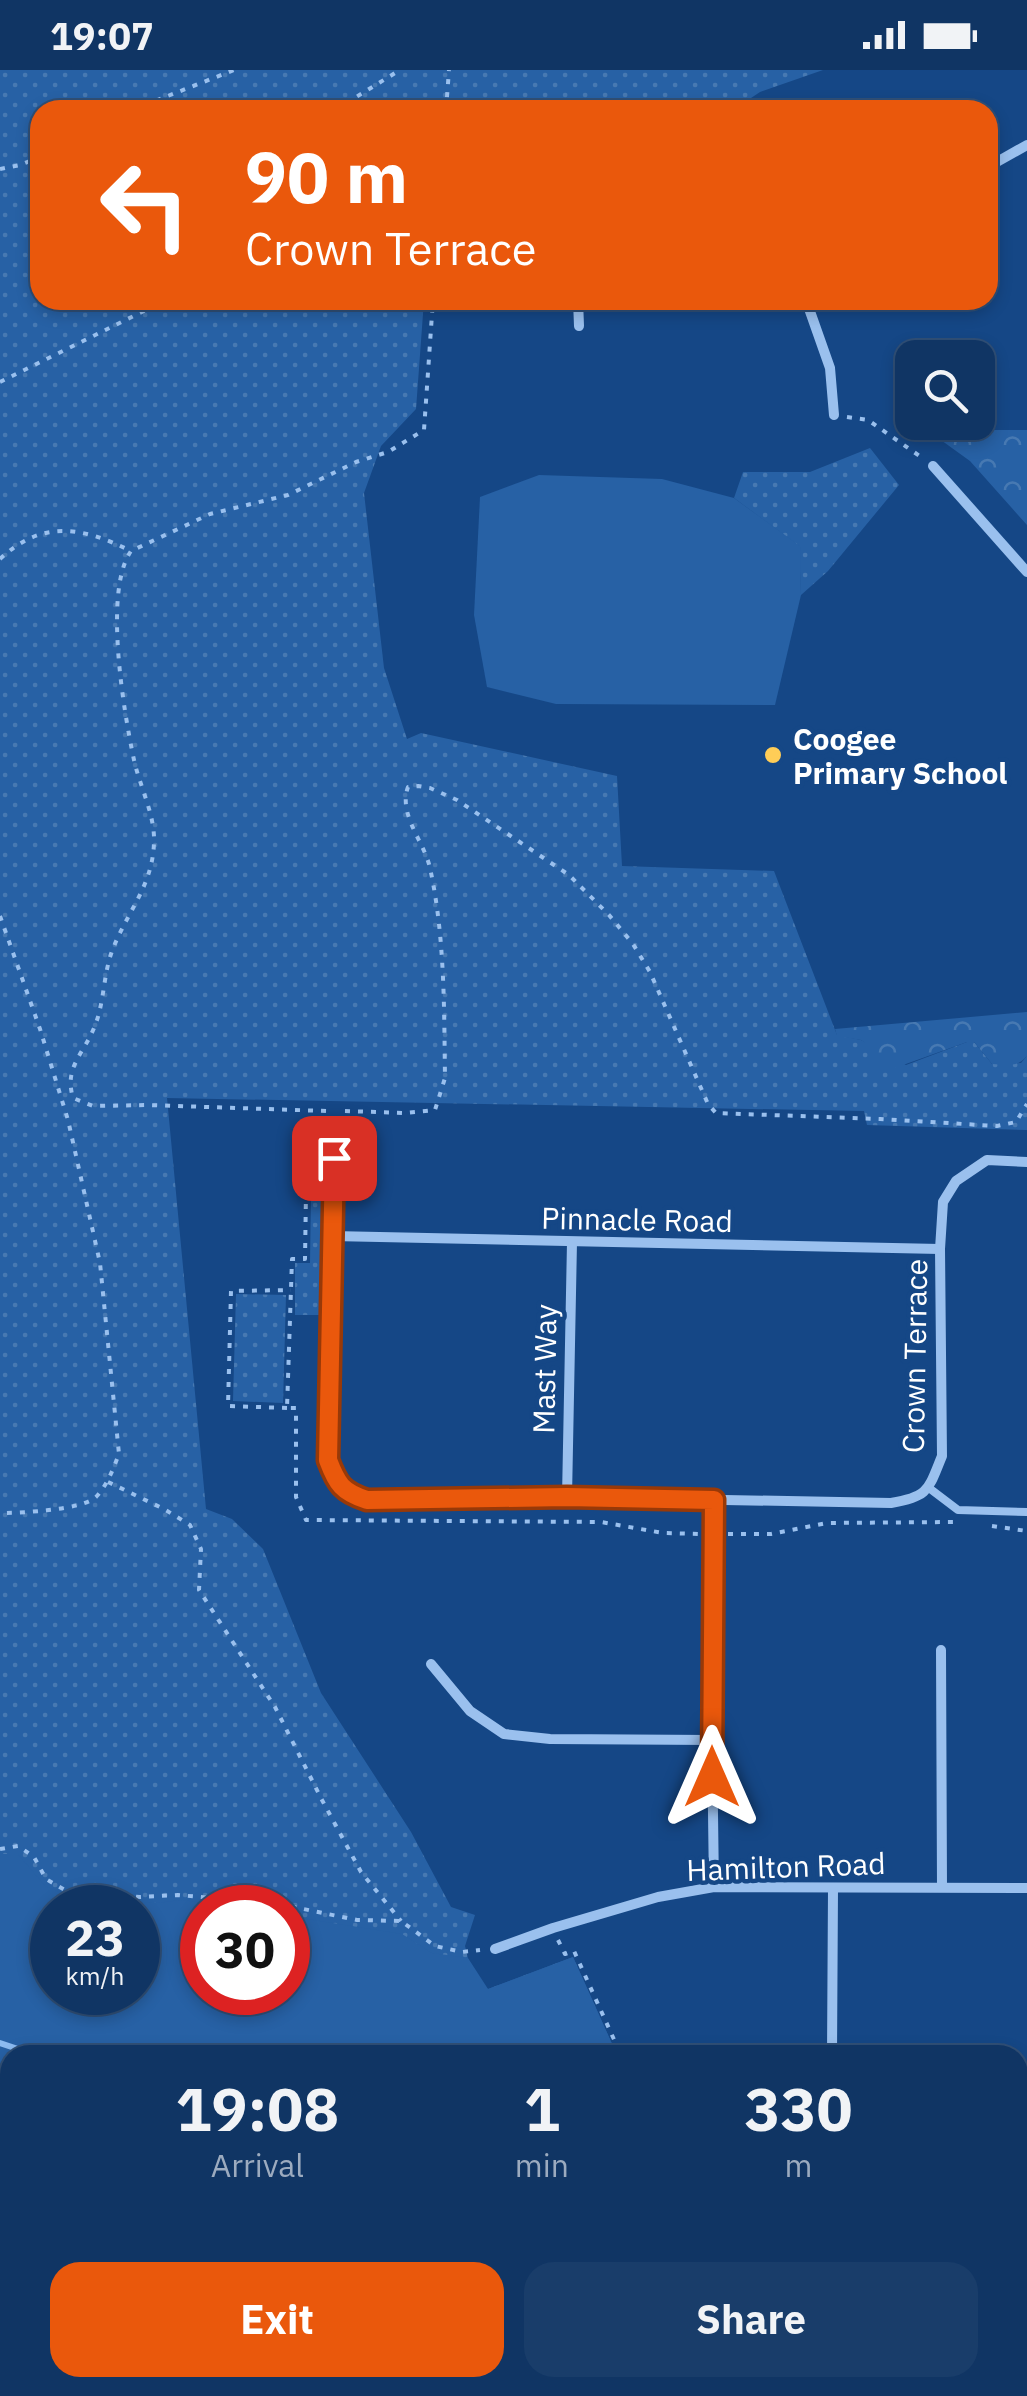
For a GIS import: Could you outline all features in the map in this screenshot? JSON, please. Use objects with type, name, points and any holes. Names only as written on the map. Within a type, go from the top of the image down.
[{"type":"street","points":[[998,161],[1027,145]]},
{"type":"street","points":[[578,310],[579,326]]},
{"type":"street","points":[[810,310],[830,368],[834,415]]},
{"type":"street","points":[[933,466],[1027,572]]},
{"type":"street","name":"Crown Terrace","points":[[335,1123],[328,1460],[337,1482],[351,1495],[367,1500],[567,1497],[891,1503],[913,1499],[929,1488],[942,1456],[942,1202],[956,1181],[986,1160],[1027,1162]]},
{"type":"street","name":"Pinnacle Road","points":[[332,1236],[940,1249]]},
{"type":"street","name":"Mast Way","points":[[567,1497],[572,1242]]},
{"type":"street","points":[[714,1500],[714,1887]]},
{"type":"street","points":[[942,1650],[942,1887]]},
{"type":"street","points":[[432,1664],[470,1710],[504,1734],[550,1739],[712,1740]]},
{"type":"street","name":"Hamilton Road","points":[[494,1950],[658,1897],[714,1887],[1027,1888]]},
{"type":"street","points":[[832,2045],[833,1888]]},
{"type":"lane","points":[[929,1488],[958,1510],[1027,1512]]},
{"type":"path","points":[[158,100],[234,70]]},
{"type":"path","points":[[351,100],[400,70]]},
{"type":"path","points":[[447,100],[449,70]]},
{"type":"path","points":[[0,169],[30,162]]},
{"type":"path","points":[[0,382],[146,310]]},
{"type":"path","points":[[326,1111],[93,1106],[73,1098],[71,1071],[96,1024],[112,951],[152,866],[154,838],[135,764],[119,656],[119,581],[131,551],[210,514],[288,494],[356,462],[388,452],[424,430],[432,310]]},
{"type":"path","points":[[834,415],[868,420],[933,466]]},
{"type":"path","points":[[0,558],[16,544],[58,530],[90,534],[131,551]]},
{"type":"path","points":[[346,1112],[405,1114],[435,1110],[442,1092],[443,973],[438,910],[429,862],[406,803],[408,787],[418,786],[457,800],[523,842],[569,875],[608,915],[650,972],[708,1104],[716,1113],[997,1126],[1016,1122],[1027,1104]]},
{"type":"path","points":[[0,916],[68,1120],[100,1262],[119,1454],[108,1482],[92,1501],[34,1512],[0,1513]]},
{"type":"path","points":[[287,1408],[292,1260],[305,1259],[306,1192],[332,1193]]},
{"type":"path","points":[[291,1290],[230,1290],[228,1406],[296,1408],[296,1497],[306,1520],[601,1522],[663,1534],[771,1534],[827,1523],[956,1522]]},
{"type":"path","points":[[108,1482],[190,1525],[200,1548],[199,1590],[275,1707],[361,1872],[402,1921],[435,1946],[462,1952],[494,1950]]},
{"type":"path","points":[[992,1526],[1027,1531]]},
{"type":"path","points":[[0,1849],[18,1846],[34,1857],[46,1878],[65,1890],[279,1904],[358,1920],[402,1921]]},
{"type":"path","points":[[553,1928],[565,1954],[574,1951],[616,2045]]},
{"type":"green space","points":[[0,70],[823,70],[748,100],[30,100],[30,310],[423,310],[416,409],[381,446],[364,493],[384,668],[407,739],[421,733],[617,776],[622,866],[774,871],[837,1035],[861,1040],[906,1065],[967,1042],[974,1042],[992,1064],[1021,1063],[1027,1056],[1027,1130],[867,1125],[864,1111],[167,1098],[206,1509],[232,1519],[263,1549],[321,1693],[411,1832],[451,1907],[475,1915],[465,1946],[473,1979],[488,1989],[573,1957],[613,2045],[511,2045],[191,2015],[310,2015],[310,1885],[180,1885],[180,2014],[160,2012],[160,1885],[30,1885],[30,2000],[0,1997]]},
{"type":"green space","points":[[995,430],[1027,430],[1027,525],[970,461],[941,440],[995,440]]},
{"type":"green space","points":[[870,448],[899,485],[828,571],[801,595],[799,546],[734,498],[743,472],[810,472]]},
{"type":"green space","points":[[539,475],[662,479],[734,498],[800,546],[801,595],[775,705],[556,704],[487,687],[474,615],[480,497]]},
{"type":"green space","points":[[1027,1012],[1027,1056],[1011,1065],[992,1064],[974,1042],[967,1042],[878,1074],[869,1065],[871,1047],[861,1040],[837,1036],[835,1029]]},
{"type":"green space","points":[[311,1197],[322,1197],[320,1315],[295,1315],[295,1263],[310,1263]]},
{"type":"green space","points":[[236,1294],[286,1295],[283,1403],[233,1401]]},
{"type":"green space","points":[[0,1854],[18,1854],[44,1885],[30,1885],[30,2015],[160,2015],[160,1902],[180,1900],[180,2015],[310,2015],[310,1919],[402,1934],[432,1953],[468,1958],[488,1989],[573,1957],[613,2045],[0,2045]]},
{"type":"waterway","points":[[0,2043],[6,2045]]},
{"type":"place","name":"Coogee Primary School","points":[[773,755]]},
{"type":"route","points":[[334,1158],[328,1460],[337,1482],[351,1495],[367,1500],[567,1497],[714,1500],[712,1777]]}]
